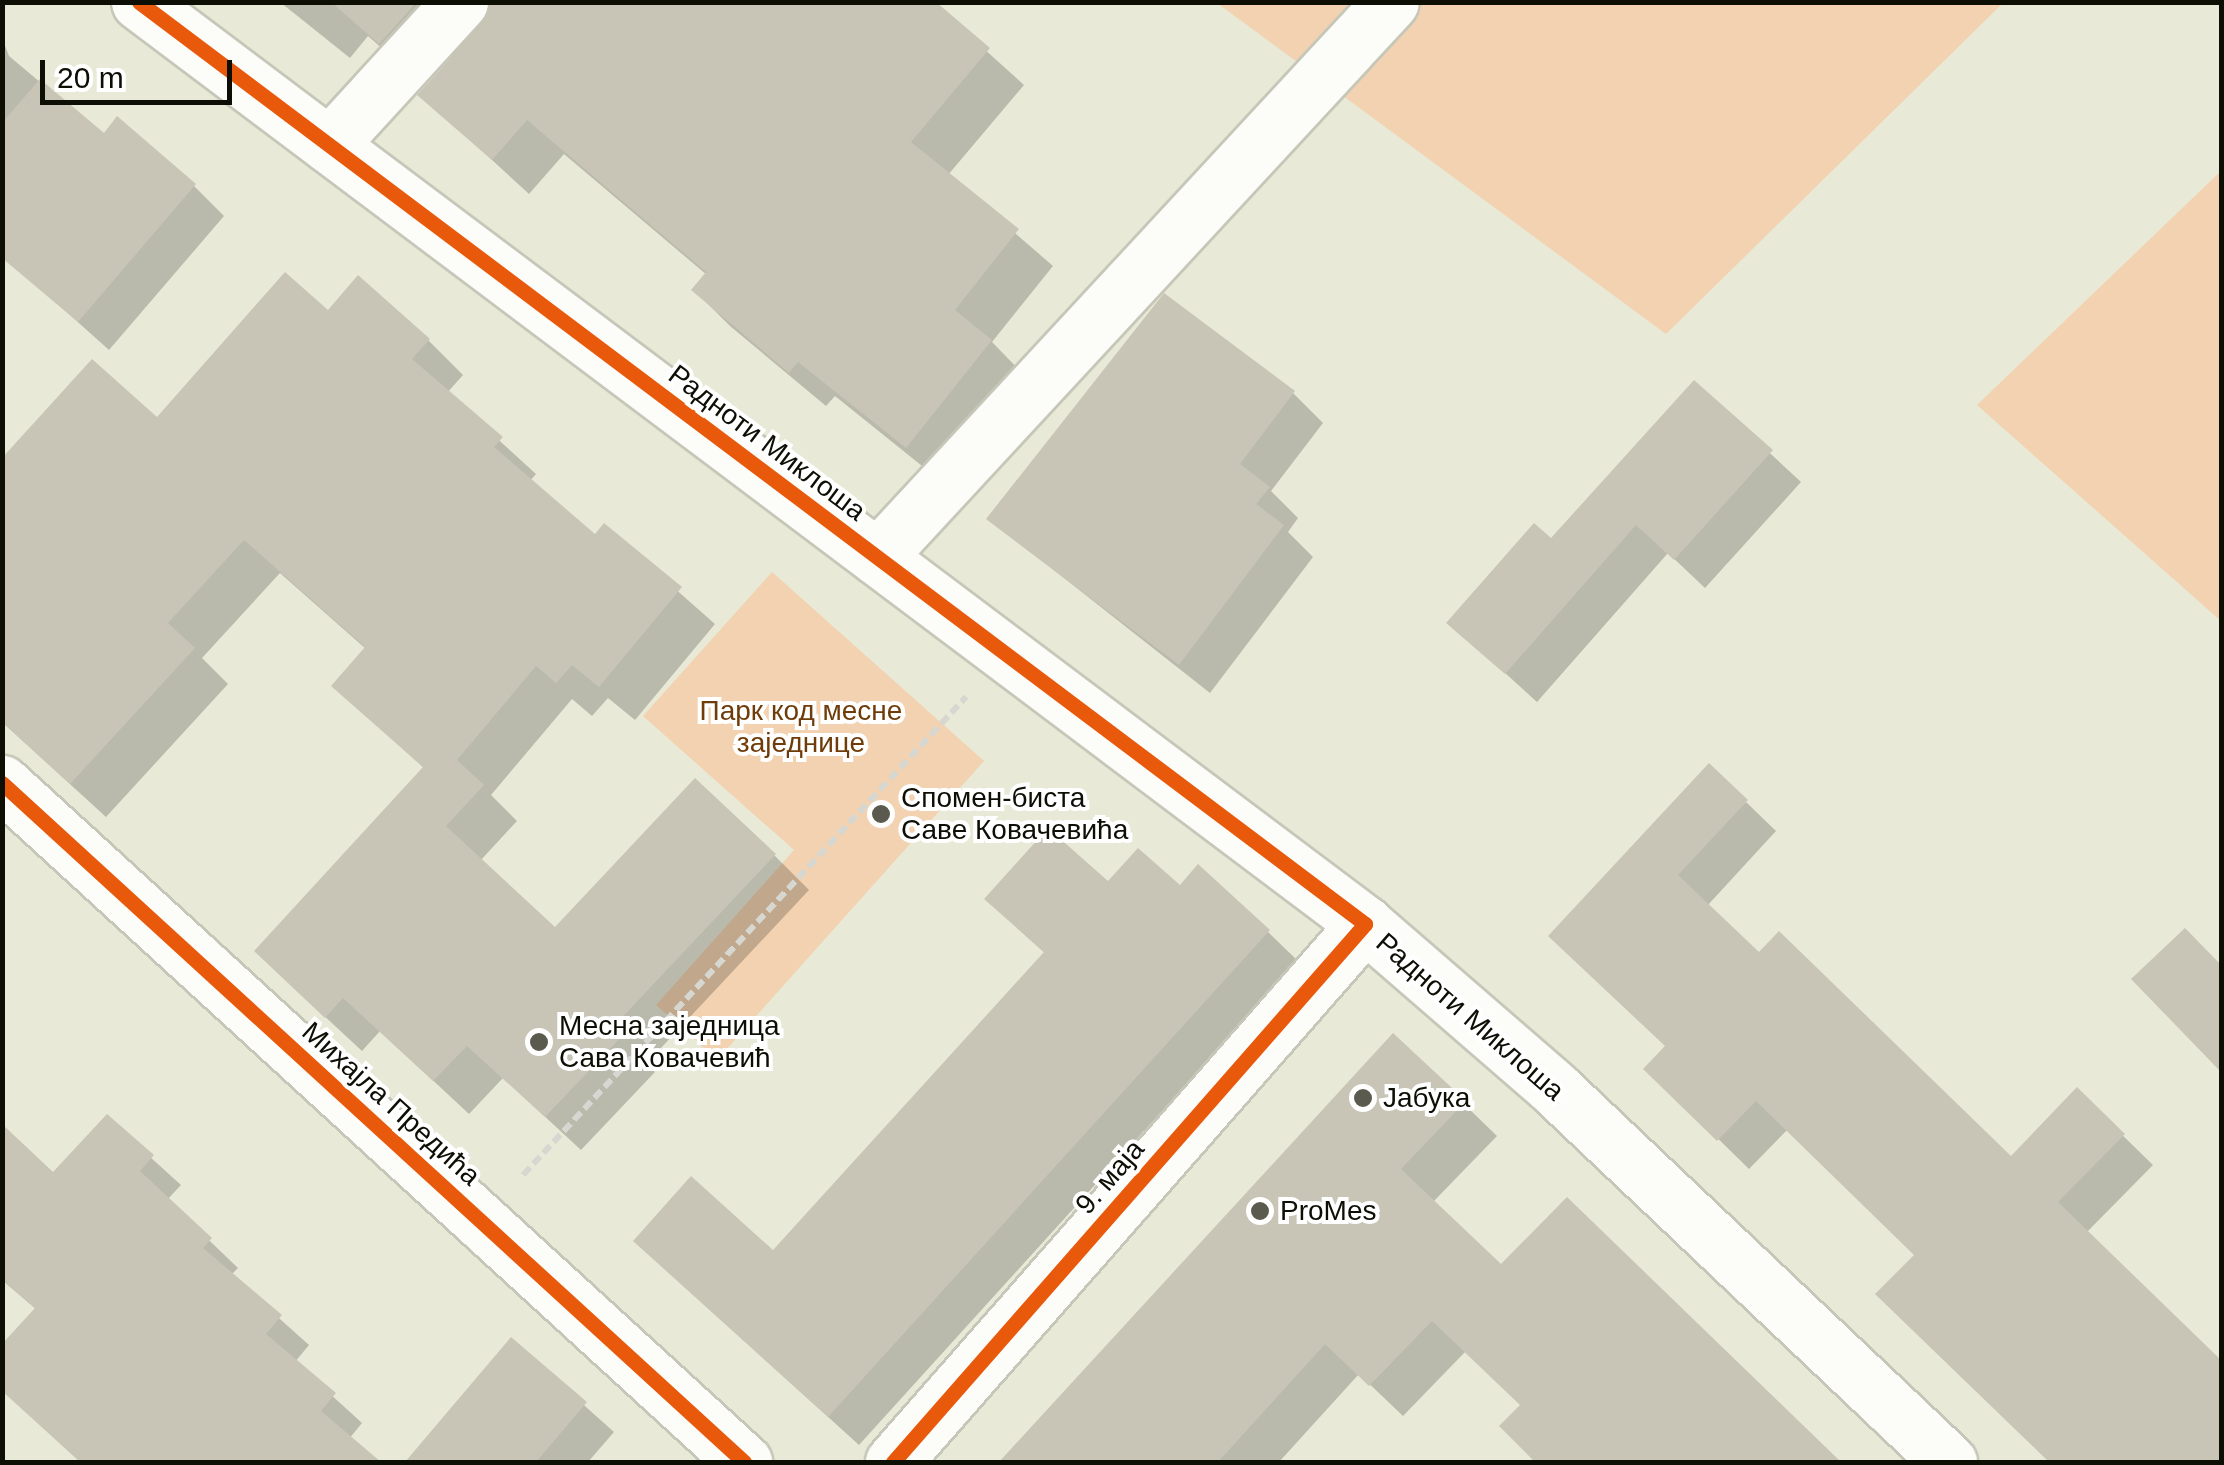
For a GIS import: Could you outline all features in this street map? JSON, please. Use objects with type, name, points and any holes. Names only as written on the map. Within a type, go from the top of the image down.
[{"type":"street","name":"Радноти Миклоша","points":[[139,2],[1365,924],[1554,1088],[1949,1462]]},
{"type":"street","points":[[329,146],[460,2]]},
{"type":"street","points":[[877,558],[1391,2]]},
{"type":"street","name":"Михајла Предића","points":[[2,783],[744,1462]]},
{"type":"street","name":"9. маја","points":[[893,1462],[1365,924]]},
{"type":"path","points":[[481,1220],[1005,654]]},
{"type":"green space","points":[[1217,3],[2003,3],[1666,334]]},
{"type":"green space","points":[[2221,171],[2221,621],[1977,405]]},
{"type":"green space","name":"Парк код месне заједнице","points":[[772,572],[984,761],[717,1060],[656,1005],[794,850],[643,716]]},
{"type":"building","points":[[331,2],[417,2],[379,44]]},
{"type":"building","points":[[490,2],[936,2],[990,48],[911,142],[1019,229],[955,310],[992,340],[906,448],[798,362],[789,373],[691,290],[706,272],[527,120],[492,160],[417,95],[483,23]]},
{"type":"building","points":[[40,79],[104,133],[117,116],[196,184],[78,322],[2,258],[2,123]]},
{"type":"building","points":[[285,272],[328,310],[358,275],[430,339],[412,359],[503,437],[494,447],[595,534],[604,523],[682,587],[599,687],[572,665],[556,683],[536,666],[457,760],[484,785],[446,826],[555,927],[695,778],[776,854],[613,1027],[622,1036],[545,1117],[467,1046],[433,1081],[343,998],[325,1018],[254,951],[423,767],[331,686],[365,647],[244,540],[168,623],[195,648],[70,784],[2,722],[2,458],[92,359],[157,417]]},
{"type":"building","points":[[1164,293],[1295,391],[1240,464],[1270,487],[1256,504],[1284,525],[1179,665],[986,519]]},
{"type":"building","points":[[1694,380],[1773,450],[1674,560],[1636,525],[1505,674],[1446,623],[1534,523],[1551,538]]},
{"type":"building","points":[[1709,763],[1748,800],[1678,875],[1759,952],[1779,931],[2011,1156],[2077,1087],[2125,1134],[2058,1202],[2222,1361],[2222,1462],[2049,1462],[1875,1294],[1914,1255],[1756,1101],[1717,1141],[1643,1069],[1665,1046],[1548,936]]},
{"type":"building","points":[[1048,828],[1108,881],[1138,848],[1180,885],[1198,864],[1270,930],[828,1417],[633,1241],[691,1176],[773,1250],[1044,952],[984,899]]},
{"type":"building","points":[[2185,928],[2222,966],[2222,1073],[2131,979]]},
{"type":"building","points":[[1393,1033],[1466,1101],[1401,1169],[1501,1264],[1567,1197],[1841,1462],[1535,1462],[1499,1426],[1520,1405],[1432,1321],[1369,1386],[1325,1344],[1218,1462],[999,1462]]},
{"type":"building","points":[[107,1114],[154,1155],[140,1171],[212,1238],[203,1248],[282,1315],[266,1334],[336,1393],[321,1411],[381,1462],[80,1462],[2,1391],[2,1344],[35,1308],[2,1279],[2,1124],[53,1172]]},
{"type":"building","points":[[511,1337],[587,1402],[536,1462],[405,1462]]},
{"type":"cycle path","points":[[139,2],[1365,924],[893,1462]]},
{"type":"cycle path","points":[[2,783],[744,1462]]},
{"type":"place","name":"Спомен-биста Саве Ковачевића","points":[[881,814]]},
{"type":"place","name":"Месна заједница Сава Ковачевић","points":[[539,1042]]},
{"type":"place","name":"Јабука","points":[[1363,1098]]},
{"type":"place","name":"ProMes","points":[[1260,1211]]}]
